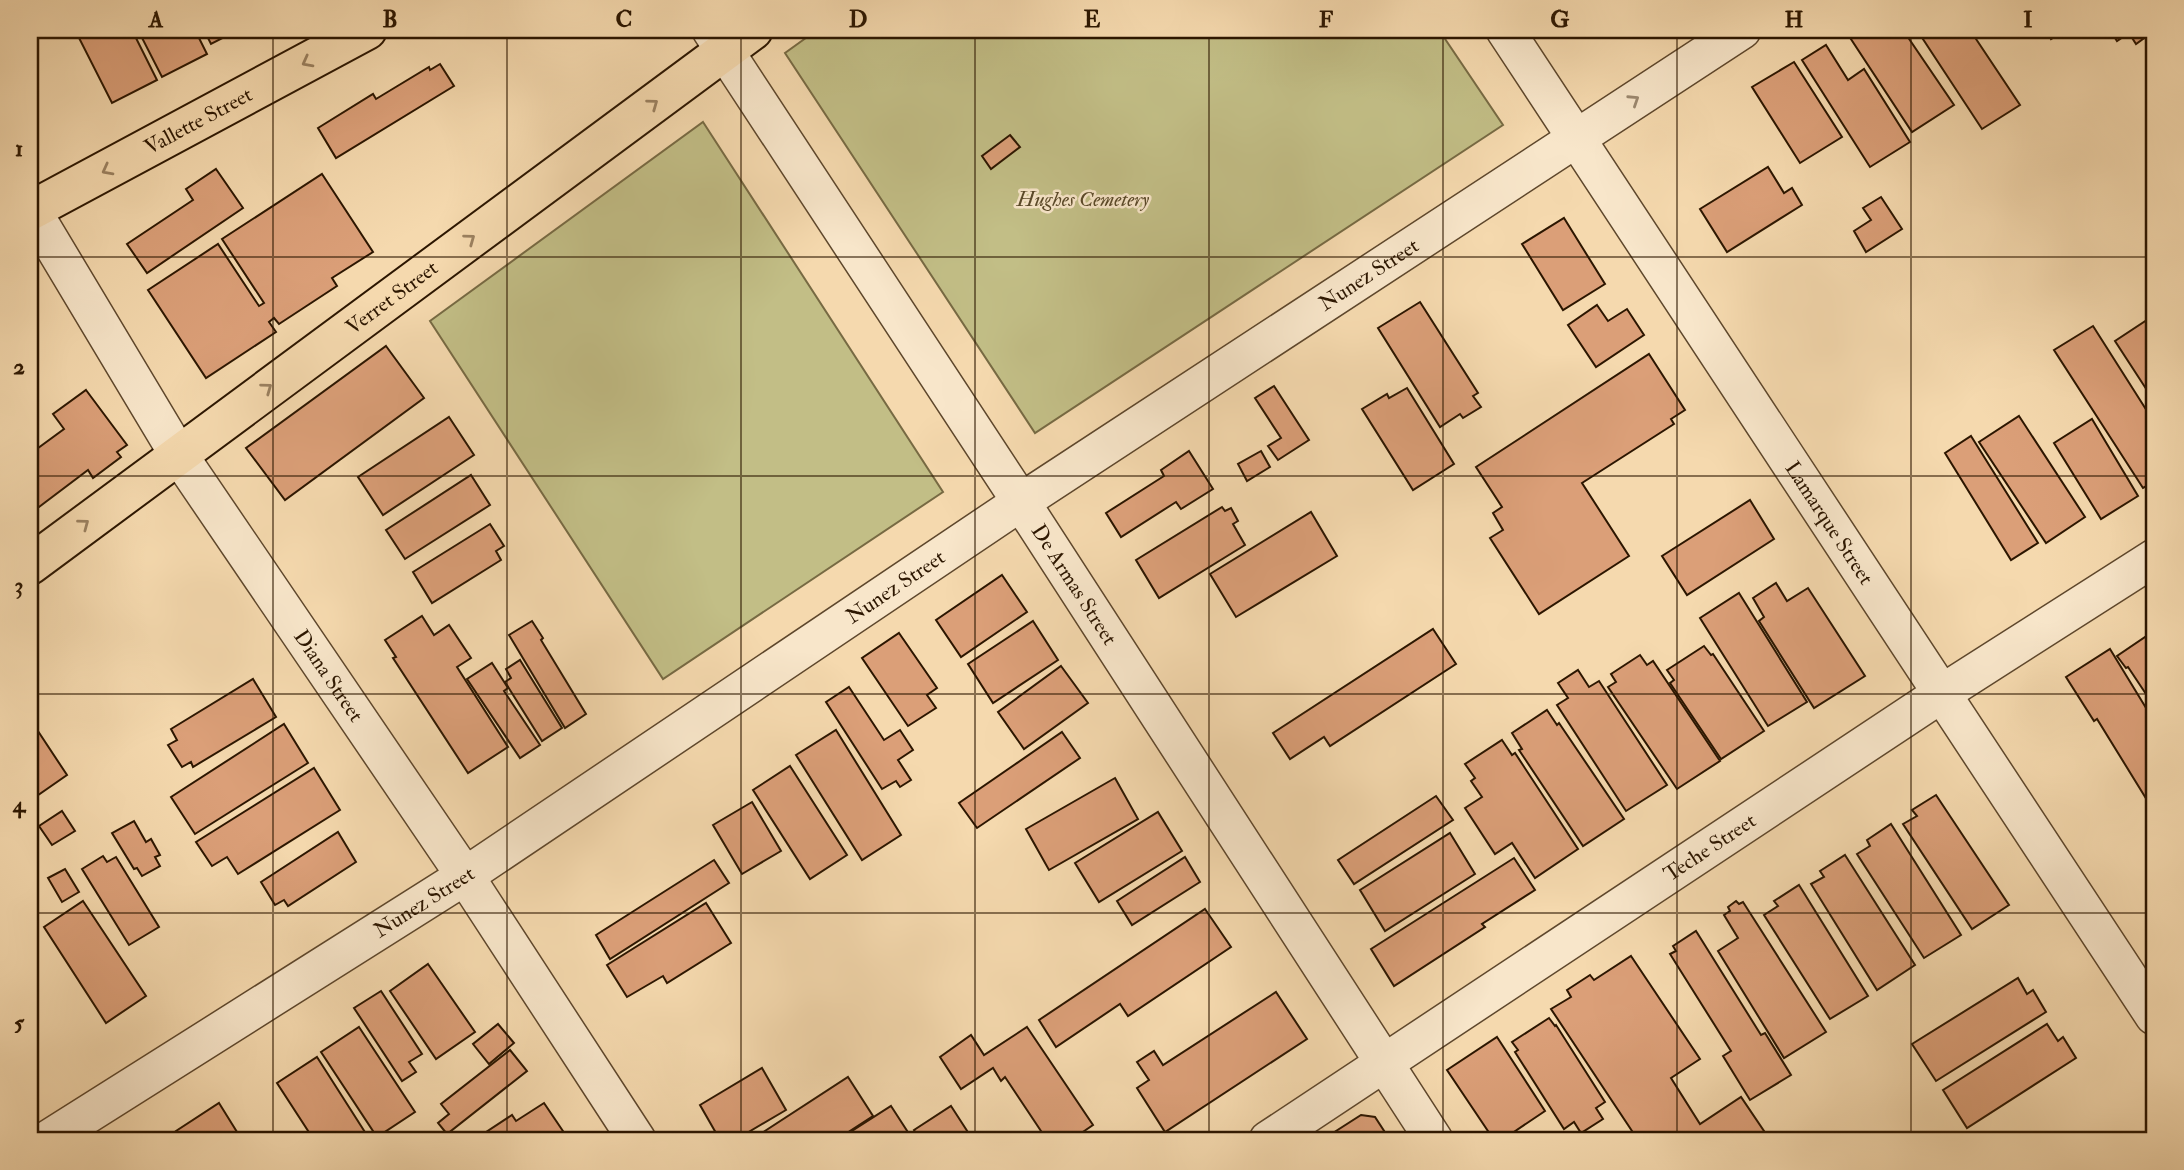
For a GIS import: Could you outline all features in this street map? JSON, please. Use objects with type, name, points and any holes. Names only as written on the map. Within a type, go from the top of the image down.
[{"type":"main road","name":"Vallette Street","points":[[30,209],[368,30]]},
{"type":"main road","name":"Verret Street","points":[[30,565],[730,37]]},
{"type":"street","name":"Nunez Street","points":[[47,1140],[464,876],[1021,502],[1742,30]]},
{"type":"street","name":"Lamarque Street","points":[[1512,32],[1576,137],[2154,1016]]},
{"type":"street","name":"De Armas Street","points":[[730,37],[1021,502],[1434,1140]]},
{"type":"street","name":"Diana Street","points":[[30,209],[178,453],[464,876],[638,1140]]},
{"type":"street","name":"Teche Street","points":[[1268,1140],[1941,694],[2154,558]]},
{"type":"green space","name":"Hughes Cemetery","points":[[817,30],[1439,30],[1503,125],[1035,433],[785,53]]},
{"type":"green space","points":[[703,122],[943,492],[663,679],[430,321]]},
{"type":"building","points":[[75,30],[132,30],[157,80],[112,103]]},
{"type":"building","points":[[138,30],[195,30],[207,54],[162,77]]},
{"type":"building","points":[[204,30],[238,30],[211,44]]},
{"type":"building","points":[[1845,30],[1903,30],[1954,105],[1912,132]]},
{"type":"building","points":[[1917,30],[1970,30],[2020,105],[1982,129]]},
{"type":"building","points":[[2046,30],[2066,30],[2051,39]]},
{"type":"building","points":[[2110,30],[2154,31],[2136,44],[2129,33],[2117,41]]},
{"type":"building","points":[[1826,45],[1848,80],[1864,69],[1910,142],[1870,167],[1802,60]]},
{"type":"building","points":[[1794,62],[1842,137],[1800,163],[1752,87]]},
{"type":"building","points":[[440,64],[454,86],[336,158],[318,128],[373,94],[376,99],[429,67],[430,70]]},
{"type":"building","points":[[1010,135],[1020,147],[991,169],[982,156]]},
{"type":"building","points":[[1768,167],[1784,193],[1792,188],[1802,205],[1727,252],[1700,209]]},
{"type":"building","points":[[216,169],[243,208],[147,273],[127,244],[193,200],[186,189]]},
{"type":"building","points":[[322,174],[373,252],[332,278],[337,286],[279,324],[274,318],[269,322],[276,332],[206,378],[148,290],[218,244],[259,306],[264,303],[222,239]]},
{"type":"building","points":[[1881,197],[1902,229],[1866,252],[1854,231],[1871,220],[1863,208]]},
{"type":"building","points":[[1564,218],[1605,284],[1563,310],[1522,244]]},
{"type":"building","points":[[1420,302],[1478,393],[1473,396],[1481,407],[1463,418],[1460,414],[1440,427],[1378,328]]},
{"type":"building","points":[[1597,305],[1608,321],[1627,309],[1644,335],[1596,367],[1568,325]]},
{"type":"building","points":[[2153,316],[2154,318],[2154,401],[2115,341]]},
{"type":"building","points":[[2093,326],[2154,422],[2154,482],[2143,488],[2054,350]]},
{"type":"building","points":[[386,346],[424,398],[285,500],[246,448]]},
{"type":"building","points":[[1649,354],[1685,410],[1671,419],[1674,424],[1582,483],[1629,556],[1539,614],[1490,538],[1503,530],[1493,513],[1502,507],[1476,467]]},
{"type":"building","points":[[1274,386],[1309,440],[1278,460],[1268,446],[1281,438],[1255,398]]},
{"type":"building","points":[[1407,388],[1454,464],[1413,490],[1362,409],[1387,394],[1389,398]]},
{"type":"building","points":[[86,390],[127,445],[117,452],[121,457],[93,478],[88,470],[35,510],[30,502],[30,454],[64,429],[53,414]]},
{"type":"building","points":[[2019,416],[2085,517],[2046,543],[1979,442]]},
{"type":"building","points":[[449,417],[474,455],[383,515],[358,477]]},
{"type":"building","points":[[2092,419],[2138,496],[2101,519],[2054,443]]},
{"type":"building","points":[[1971,436],[2038,543],[2011,560],[1945,453]]},
{"type":"building","points":[[1189,451],[1213,489],[1181,509],[1176,502],[1121,537],[1106,513],[1164,476],[1161,470]]},
{"type":"building","points":[[1261,451],[1270,467],[1247,481],[1238,464]]},
{"type":"building","points":[[471,475],[490,505],[405,559],[386,530]]},
{"type":"building","points":[[1750,500],[1774,539],[1687,595],[1662,556]]},
{"type":"building","points":[[1222,507],[1225,511],[1231,508],[1238,521],[1233,524],[1245,545],[1159,598],[1136,560]]},
{"type":"building","points":[[1311,512],[1337,556],[1236,617],[1210,574]]},
{"type":"building","points":[[490,524],[504,546],[496,551],[501,560],[432,603],[413,572]]},
{"type":"building","points":[[1002,575],[1027,612],[961,657],[936,620]]},
{"type":"building","points":[[1776,583],[1787,601],[1808,588],[1865,676],[1814,708],[1759,621],[1764,617],[1753,598]]},
{"type":"building","points":[[1739,593],[1807,702],[1768,726],[1700,618]]},
{"type":"building","points":[[422,616],[434,635],[449,625],[471,658],[457,667],[508,747],[468,773],[393,658],[396,657],[385,640]]},
{"type":"building","points":[[532,621],[586,714],[565,728],[509,635]]},
{"type":"building","points":[[1033,621],[1058,660],[993,703],[968,664]]},
{"type":"building","points":[[1433,629],[1456,664],[1330,746],[1324,737],[1290,759],[1273,733]]},
{"type":"building","points":[[2154,631],[2154,706],[2128,667],[2126,668],[2117,656]]},
{"type":"building","points":[[899,633],[937,688],[927,695],[936,708],[908,726],[862,658]]},
{"type":"building","points":[[1704,646],[1713,654],[1764,731],[1721,759],[1670,683],[1674,680],[1667,670]]},
{"type":"building","points":[[2110,649],[2154,721],[2154,795],[2147,800],[2097,719],[2094,721],[2066,677]]},
{"type":"building","points":[[1640,655],[1647,665],[1653,661],[1720,761],[1677,789],[1608,687],[1616,682],[1611,674]]},
{"type":"building","points":[[520,660],[562,728],[542,741],[505,682],[511,678],[506,669]]},
{"type":"building","points":[[492,663],[508,688],[504,691],[540,745],[520,758],[467,679]]},
{"type":"building","points":[[1061,666],[1088,703],[1024,749],[998,712]]},
{"type":"building","points":[[1578,670],[1589,687],[1599,681],[1667,785],[1626,811],[1557,705],[1568,698],[1558,683]]},
{"type":"building","points":[[253,679],[276,717],[193,767],[191,762],[182,767],[168,745],[177,740],[171,729]]},
{"type":"building","points":[[849,687],[884,740],[900,730],[913,750],[898,760],[911,780],[900,787],[896,781],[882,789],[826,702]]},
{"type":"building","points":[[1547,710],[1557,725],[1559,723],[1624,819],[1583,846],[1519,750],[1522,749],[1512,733]]},
{"type":"building","points":[[30,719],[67,775],[31,800],[30,798]]},
{"type":"building","points":[[284,724],[308,763],[195,834],[171,797]]},
{"type":"building","points":[[836,730],[901,835],[862,860],[796,755]]},
{"type":"building","points":[[1062,732],[1080,758],[977,828],[959,803]]},
{"type":"building","points":[[1502,740],[1512,755],[1515,753],[1578,849],[1535,878],[1512,843],[1495,854],[1465,808],[1482,797],[1471,781],[1475,778],[1465,764]]},
{"type":"building","points":[[790,766],[847,855],[810,879],[753,790]]},
{"type":"building","points":[[314,768],[340,810],[238,874],[227,857],[212,866],[196,842]]},
{"type":"building","points":[[1115,778],[1138,819],[1049,870],[1026,829]]},
{"type":"building","points":[[1936,795],[2009,905],[1972,929],[1903,824],[1917,816],[1912,810]]},
{"type":"building","points":[[1436,796],[1453,820],[1354,884],[1338,860]]},
{"type":"building","points":[[752,802],[781,851],[742,874],[713,825]]},
{"type":"building","points":[[62,811],[75,831],[52,845],[39,826]]},
{"type":"building","points":[[1158,812],[1182,851],[1099,902],[1075,863]]},
{"type":"building","points":[[134,821],[146,842],[151,839],[160,855],[155,857],[160,866],[142,876],[137,868],[134,869],[112,833]]},
{"type":"building","points":[[1891,824],[1961,935],[1924,958],[1857,854],[1870,846],[1867,840]]},
{"type":"building","points":[[338,832],[356,862],[288,906],[284,900],[275,905],[261,882]]},
{"type":"building","points":[[1450,833],[1475,874],[1385,931],[1360,890]]},
{"type":"building","points":[[1845,855],[1915,965],[1877,990],[1811,884],[1824,877],[1820,871]]},
{"type":"building","points":[[103,856],[107,862],[116,857],[159,927],[129,945],[82,869]]},
{"type":"building","points":[[1185,857],[1200,882],[1132,925],[1117,901]]},
{"type":"building","points":[[1514,858],[1535,890],[1482,924],[1485,927],[1394,986],[1371,949]]},
{"type":"building","points":[[714,860],[729,883],[610,959],[596,935]]},
{"type":"building","points":[[65,869],[79,892],[62,902],[48,878]]},
{"type":"building","points":[[1799,885],[1868,996],[1830,1019],[1764,915],[1778,906],[1774,901]]},
{"type":"building","points":[[83,901],[146,996],[106,1023],[44,927]]},
{"type":"building","points":[[1736,901],[1739,904],[1743,902],[1826,1032],[1784,1058],[1718,951],[1738,938],[1724,915],[1730,911],[1728,907]]},
{"type":"building","points":[[706,903],[731,943],[667,983],[663,976],[627,997],[607,965]]},
{"type":"building","points":[[1205,909],[1231,947],[1128,1016],[1120,1004],[1056,1047],[1039,1020]]},
{"type":"building","points":[[1696,931],[1761,1035],[1765,1033],[1791,1075],[1750,1100],[1723,1056],[1731,1051],[1670,954],[1676,951],[1673,946]]},
{"type":"building","points":[[1631,956],[1700,1059],[1671,1078],[1700,1124],[1741,1097],[1766,1134],[1756,1140],[1638,1140],[1551,1009],[1571,997],[1567,990],[1590,975],[1594,980]]},
{"type":"building","points":[[428,964],[475,1032],[436,1059],[390,991]]},
{"type":"building","points":[[2018,978],[2027,994],[2033,990],[2046,1012],[1936,1081],[1912,1044]]},
{"type":"building","points":[[381,991],[422,1054],[409,1062],[416,1072],[402,1081],[354,1008]]},
{"type":"building","points":[[1276,992],[1307,1039],[1165,1132],[1137,1088],[1149,1080],[1137,1062],[1154,1051],[1163,1065]]},
{"type":"building","points":[[1549,1018],[1605,1102],[1596,1108],[1603,1119],[1581,1133],[1574,1122],[1564,1129],[1515,1052],[1518,1050],[1512,1042]]},
{"type":"building","points":[[498,1024],[514,1043],[489,1064],[473,1044]]},
{"type":"building","points":[[2047,1024],[2058,1041],[2063,1037],[2076,1058],[1967,1128],[1943,1090]]},
{"type":"building","points":[[359,1027],[415,1112],[377,1137],[321,1052]]},
{"type":"building","points":[[1027,1027],[1093,1125],[1071,1140],[1047,1140],[1005,1077],[1001,1081],[993,1068],[961,1089],[940,1057],[971,1035],[984,1055]]},
{"type":"building","points":[[1497,1037],[1545,1111],[1502,1140],[1494,1140],[1447,1070]]},
{"type":"building","points":[[510,1050],[527,1071],[447,1134],[438,1123],[449,1114],[441,1104]]},
{"type":"building","points":[[317,1057],[370,1140],[314,1140],[277,1083]]},
{"type":"building","points":[[762,1068],[786,1110],[735,1140],[720,1140],[700,1105]]},
{"type":"building","points":[[848,1077],[873,1116],[836,1140],[751,1140]]},
{"type":"building","points":[[219,1103],[242,1140],[182,1140],[176,1131]]},
{"type":"building","points":[[544,1103],[569,1140],[474,1140],[512,1115],[516,1121]]},
{"type":"building","points":[[891,1106],[913,1140],[841,1138]]},
{"type":"building","points":[[951,1106],[973,1140],[920,1140],[914,1130]]},
{"type":"building","points":[[1361,1115],[1375,1117],[1390,1140],[1322,1140]]}]
